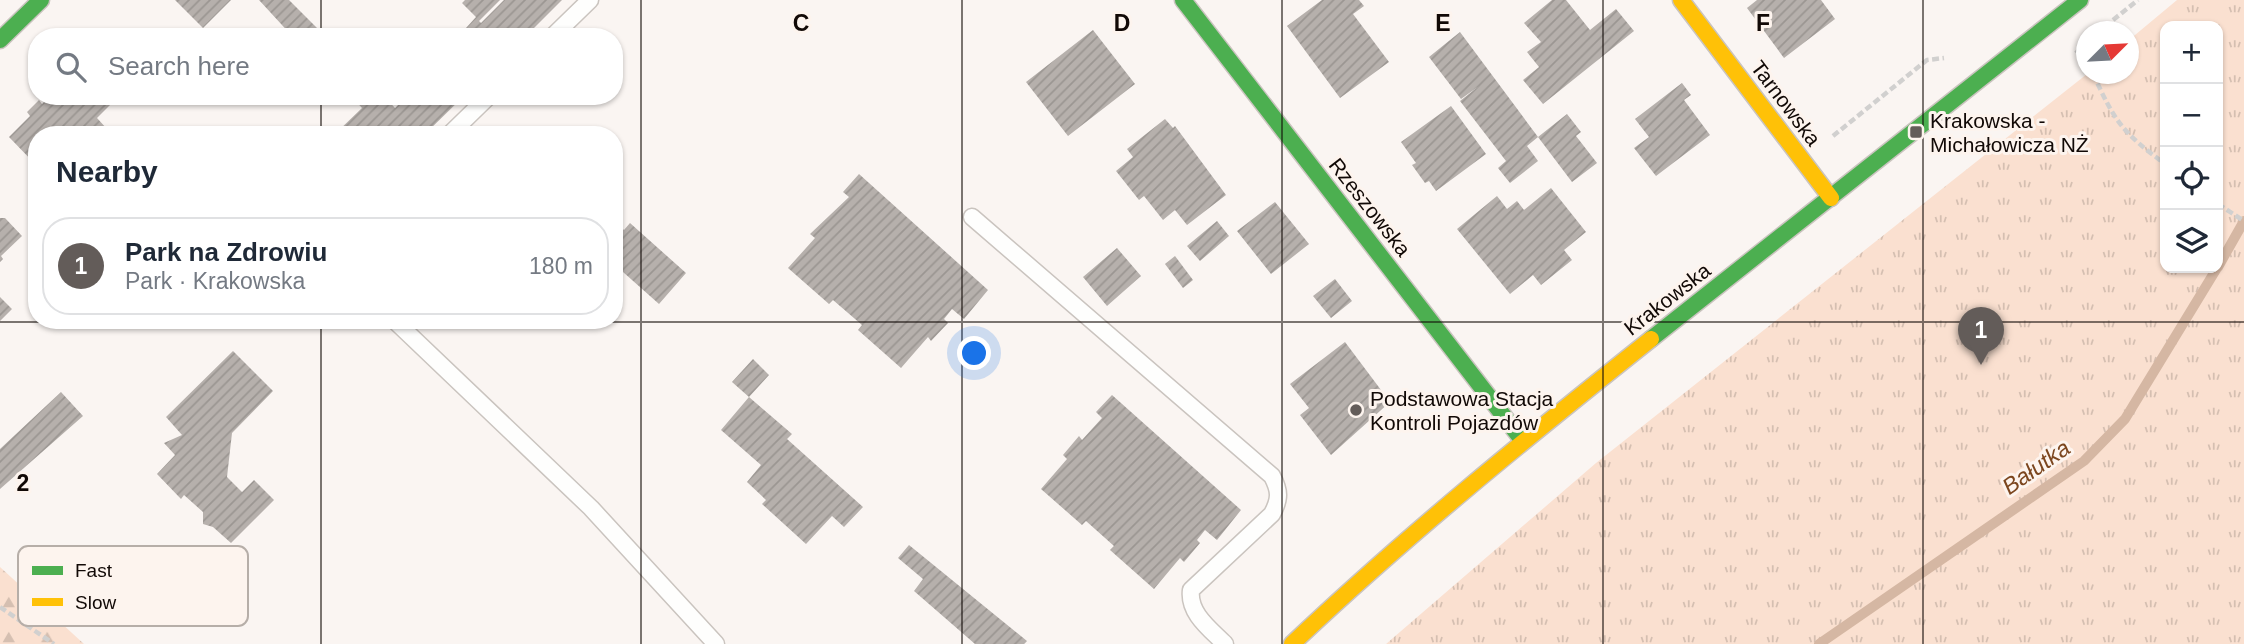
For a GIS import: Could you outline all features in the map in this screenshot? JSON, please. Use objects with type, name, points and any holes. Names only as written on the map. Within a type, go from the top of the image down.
[{"type":"main road","points":[[0,40],[41,0]]},
{"type":"main road","name":"Rzeszowska","points":[[1183,0],[1523,441]]},
{"type":"main road","name":"Tarnowska","points":[[1681,0],[1831,198]]},
{"type":"main road","name":"Krakowska","points":[[1292,644],[1367,573],[1523,441],[2080,0]]},
{"type":"lane","points":[[562,28],[590,1]]},
{"type":"lane","points":[[458,126],[480,105]]},
{"type":"lane","points":[[972,217],[1272,476],[1278,489],[1279,501],[1272,514],[1191,590],[1193,610],[1224,644]]},
{"type":"lane","points":[[403,329],[591,508],[716,644]]},
{"type":"path","points":[[2112,21],[2138,0]]},
{"type":"path","points":[[1829,139],[1927,60]]},
{"type":"path","points":[[2098,84],[2119,125],[2130,138],[2160,160]]},
{"type":"path","points":[[2223,208],[2244,221]]},
{"type":"path","points":[[0,607],[18,619]]},
{"type":"path","points":[[28,626],[54,644]]},
{"type":"green space","points":[[2177,0],[2244,0],[2244,644],[1386,644],[1596,463],[2076,83],[2139,84],[2139,32]]},
{"type":"green space","points":[[0,567],[18,584],[18,626],[64,626],[84,644],[0,644]]},
{"type":"building","points":[[175,0],[231,0],[203,28]]},
{"type":"building","points":[[259,0],[289,0],[317,28],[285,28]]},
{"type":"building","points":[[465,0],[500,0],[479,21],[481,23],[504,0],[562,0],[534,28],[466,28],[476,17],[462,3]]},
{"type":"building","points":[[1322,0],[1359,0],[1364,6],[1353,14],[1389,62],[1340,98],[1287,26]]},
{"type":"building","points":[[1552,0],[1566,0],[1590,30],[1616,9],[1634,31],[1543,104],[1523,80],[1539,67],[1527,52],[1541,42],[1524,23]]},
{"type":"building","points":[[1757,0],[1821,0],[1835,19],[1784,58],[1747,8]]},
{"type":"building","points":[[1093,30],[1135,84],[1068,136],[1026,82]]},
{"type":"building","points":[[1460,32],[1538,137],[1527,146],[1538,161],[1510,183],[1498,168],[1506,161],[1460,101],[1479,86],[1461,99],[1429,57]]},
{"type":"building","points":[[1682,83],[1691,95],[1684,100],[1710,135],[1656,176],[1634,148],[1649,137],[1635,119]]},
{"type":"building","points":[[34,105],[110,105],[97,118],[104,126],[28,126],[28,157],[9,137],[30,116],[27,112]]},
{"type":"building","points":[[359,105],[392,105],[395,108],[398,105],[455,105],[433,126],[343,126],[362,108]]},
{"type":"building","points":[[1451,106],[1486,154],[1436,191],[1429,181],[1425,183],[1412,165],[1416,163],[1401,142]]},
{"type":"building","points":[[1567,114],[1581,132],[1576,136],[1597,163],[1572,182],[1538,137]]},
{"type":"building","points":[[1165,119],[1173,128],[1175,126],[1226,195],[1187,225],[1175,210],[1163,220],[1144,196],[1139,200],[1116,171],[1133,157],[1127,149]]},
{"type":"building","points":[[859,174],[988,290],[964,319],[952,309],[944,319],[948,323],[931,341],[928,337],[901,368],[858,330],[862,325],[833,300],[829,304],[788,268],[815,238],[810,234],[849,197],[843,192]]},
{"type":"building","points":[[1551,188],[1586,232],[1564,250],[1572,260],[1541,285],[1533,275],[1510,294],[1457,229],[1497,196],[1507,209],[1517,201],[1524,210]]},
{"type":"building","points":[[1275,202],[1309,244],[1271,274],[1237,231]]},
{"type":"building","points":[[0,218],[5,218],[22,236],[1,256],[3,259],[0,262]]},
{"type":"building","points":[[1217,221],[1229,236],[1200,261],[1187,246]]},
{"type":"building","points":[[630,223],[686,273],[659,304],[623,272],[623,229]]},
{"type":"building","points":[[1117,248],[1141,276],[1107,306],[1083,277]]},
{"type":"building","points":[[1175,256],[1193,280],[1183,288],[1165,264]]},
{"type":"building","points":[[1335,279],[1352,301],[1331,318],[1313,296]]},
{"type":"building","points":[[0,297],[12,309],[0,321]]},
{"type":"building","points":[[1345,342],[1390,402],[1331,455],[1300,415],[1309,408],[1290,384]]},
{"type":"building","points":[[233,351],[273,391],[232,433],[227,477],[242,492],[254,480],[274,500],[231,543],[213,527],[203,524],[203,512],[184,495],[181,499],[157,474],[175,455],[164,443],[182,435],[166,417]]},
{"type":"building","points":[[753,359],[769,375],[749,397],[732,382]]},
{"type":"building","points":[[61,392],[83,416],[0,489],[0,449]]},
{"type":"building","points":[[1112,395],[1241,510],[1217,540],[1205,530],[1197,540],[1200,543],[1184,562],[1180,558],[1154,589],[1110,550],[1114,546],[1086,521],[1082,525],[1041,489],[1067,459],[1063,455],[1079,436],[1082,440],[1102,418],[1096,412]]},
{"type":"building","points":[[749,397],[792,434],[787,439],[863,507],[844,527],[832,516],[806,544],[762,504],[766,500],[747,482],[761,465],[721,430]]},
{"type":"building","points":[[909,545],[1027,641],[1024,644],[975,644],[914,591],[923,579],[898,558]]},
{"type":"waterway","name":"Bałutka","points":[[2223,258],[2244,221]]},
{"type":"waterway","name":"Bałutka","points":[[1819,644],[2084,461],[2125,419],[2214,273]]},
{"type":"traffic: fast","points":[[0,40],[41,0]]},
{"type":"traffic: fast","points":[[1183,0],[1523,441]]},
{"type":"traffic: fast","points":[[1651,339],[2080,0]]},
{"type":"traffic: slow","points":[[1681,0],[1831,198]]},
{"type":"traffic: slow","points":[[1292,644],[1468,488],[1651,339]]},
{"type":"place","name":"Krakowska - Michałowicza NŻ","points":[[1916,132]]},
{"type":"place","name":"Park na Zdrowiu","points":[[1981,365]]},
{"type":"place","name":"Podstawowa Stacja Kontroli Pojazdów","points":[[1356,410]]}]
